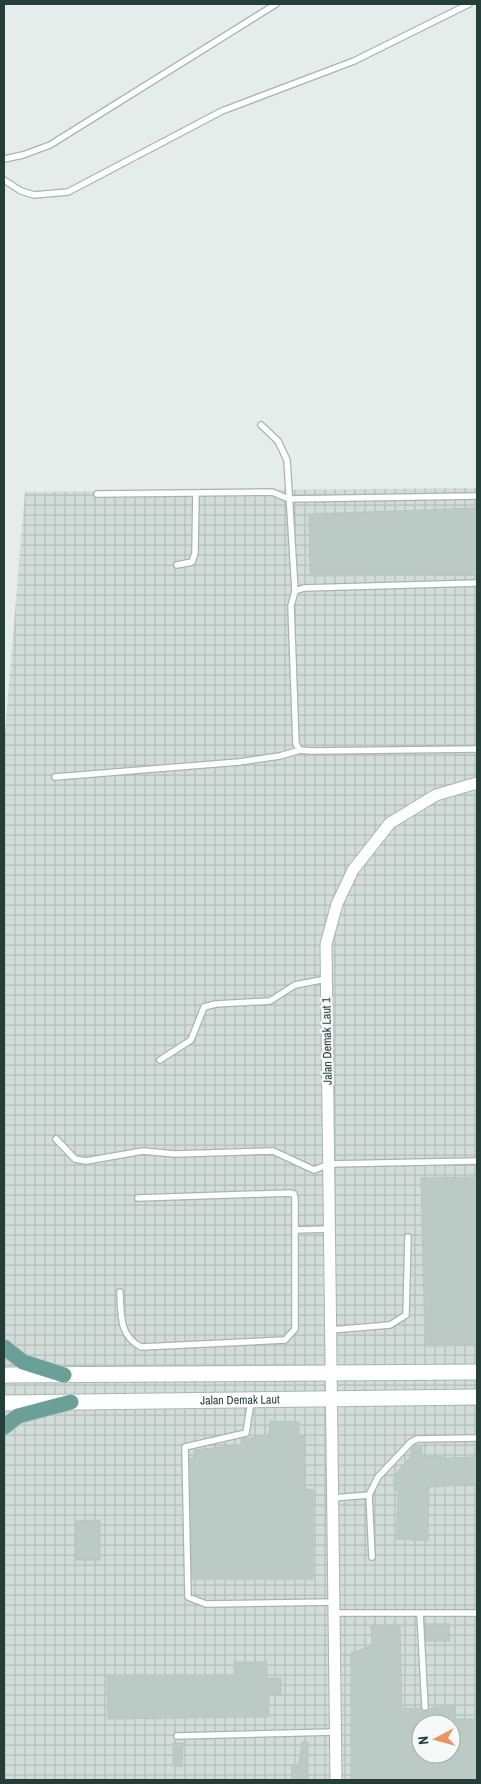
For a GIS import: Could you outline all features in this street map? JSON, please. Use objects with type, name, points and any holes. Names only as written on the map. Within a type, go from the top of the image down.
[{"type":"main road","points":[[4,1347],[23,1362],[64,1375]]},
{"type":"main road","points":[[4,1375],[477,1372]]},
{"type":"main road","name":"Jalan Demak Laut","points":[[4,1403],[477,1397]]},
{"type":"main road","points":[[4,1427],[18,1416],[71,1402]]},
{"type":"street","name":"Jalan Demak Laut 1","points":[[336,1780],[326,944],[337,904],[353,870],[390,823],[436,795],[477,783]]},
{"type":"lane","points":[[4,159],[23,155],[50,145],[276,4]]},
{"type":"lane","points":[[4,180],[20,191],[34,195],[68,192],[222,111],[354,61],[469,4]]},
{"type":"lane","points":[[261,425],[278,441],[287,460],[295,591],[291,606],[296,744],[300,750]]},
{"type":"lane","points":[[97,494],[272,492],[289,499],[477,496]]},
{"type":"lane","points":[[177,564],[192,562],[195,552],[196,493]]},
{"type":"lane","points":[[295,591],[304,588],[477,583]]},
{"type":"lane","points":[[55,777],[239,762],[280,756],[300,750],[477,749]]},
{"type":"lane","points":[[160,1060],[191,1040],[204,1007],[216,1004],[270,1001],[294,985],[326,979]]},
{"type":"lane","points":[[56,1139],[75,1159],[86,1161],[143,1151],[175,1154],[273,1151],[314,1170],[329,1164],[477,1161]]},
{"type":"lane","points":[[120,1292],[122,1323],[126,1336],[141,1347],[285,1340],[295,1329],[294,1194],[138,1198]]},
{"type":"lane","points":[[295,1230],[330,1229]]},
{"type":"lane","points":[[331,1330],[390,1325],[406,1315],[408,1237]]},
{"type":"lane","points":[[251,1400],[246,1433],[185,1447],[188,1597],[206,1604],[334,1607],[420,1614],[477,1613]]},
{"type":"lane","points":[[372,1557],[369,1495],[378,1476],[411,1442],[417,1439],[477,1438]]},
{"type":"lane","points":[[333,1498],[369,1495]]},
{"type":"lane","points":[[420,1614],[425,1707]]},
{"type":"lane","points":[[177,1736],[335,1732]]},
{"type":"shaded area","points":[[477,488],[477,1780],[4,1780],[4,744],[25,492]]},
{"type":"building","points":[[477,508],[477,575],[310,576],[309,514]]},
{"type":"building","points":[[477,1177],[477,1345],[425,1346],[421,1178]]},
{"type":"building","points":[[270,1421],[299,1422],[299,1435],[305,1437],[305,1489],[313,1490],[313,1579],[192,1579],[190,1458],[194,1458],[194,1450],[241,1445],[241,1439],[269,1435]]},
{"type":"building","points":[[415,1445],[422,1445],[422,1456],[442,1456],[444,1458],[477,1457],[477,1484],[429,1487],[428,1541],[397,1539],[398,1491],[394,1490],[394,1476],[411,1456],[411,1449]]},
{"type":"building","points":[[100,1520],[100,1560],[76,1560],[76,1521]]},
{"type":"building","points":[[425,1624],[449,1624],[450,1641],[426,1641]]},
{"type":"building","points":[[400,1625],[402,1709],[421,1708],[426,1712],[430,1708],[455,1706],[455,1714],[411,1714],[411,1764],[461,1764],[461,1719],[477,1719],[477,1780],[351,1780],[351,1653],[372,1646],[371,1626]]},
{"type":"building","points":[[234,1662],[267,1662],[267,1678],[281,1678],[281,1695],[269,1695],[269,1717],[108,1719],[107,1675],[234,1675]]},
{"type":"building","points":[[302,1742],[308,1742],[308,1780],[292,1780],[291,1765],[299,1764]]},
{"type":"building","points":[[173,1743],[183,1743],[182,1767],[173,1766]]}]
